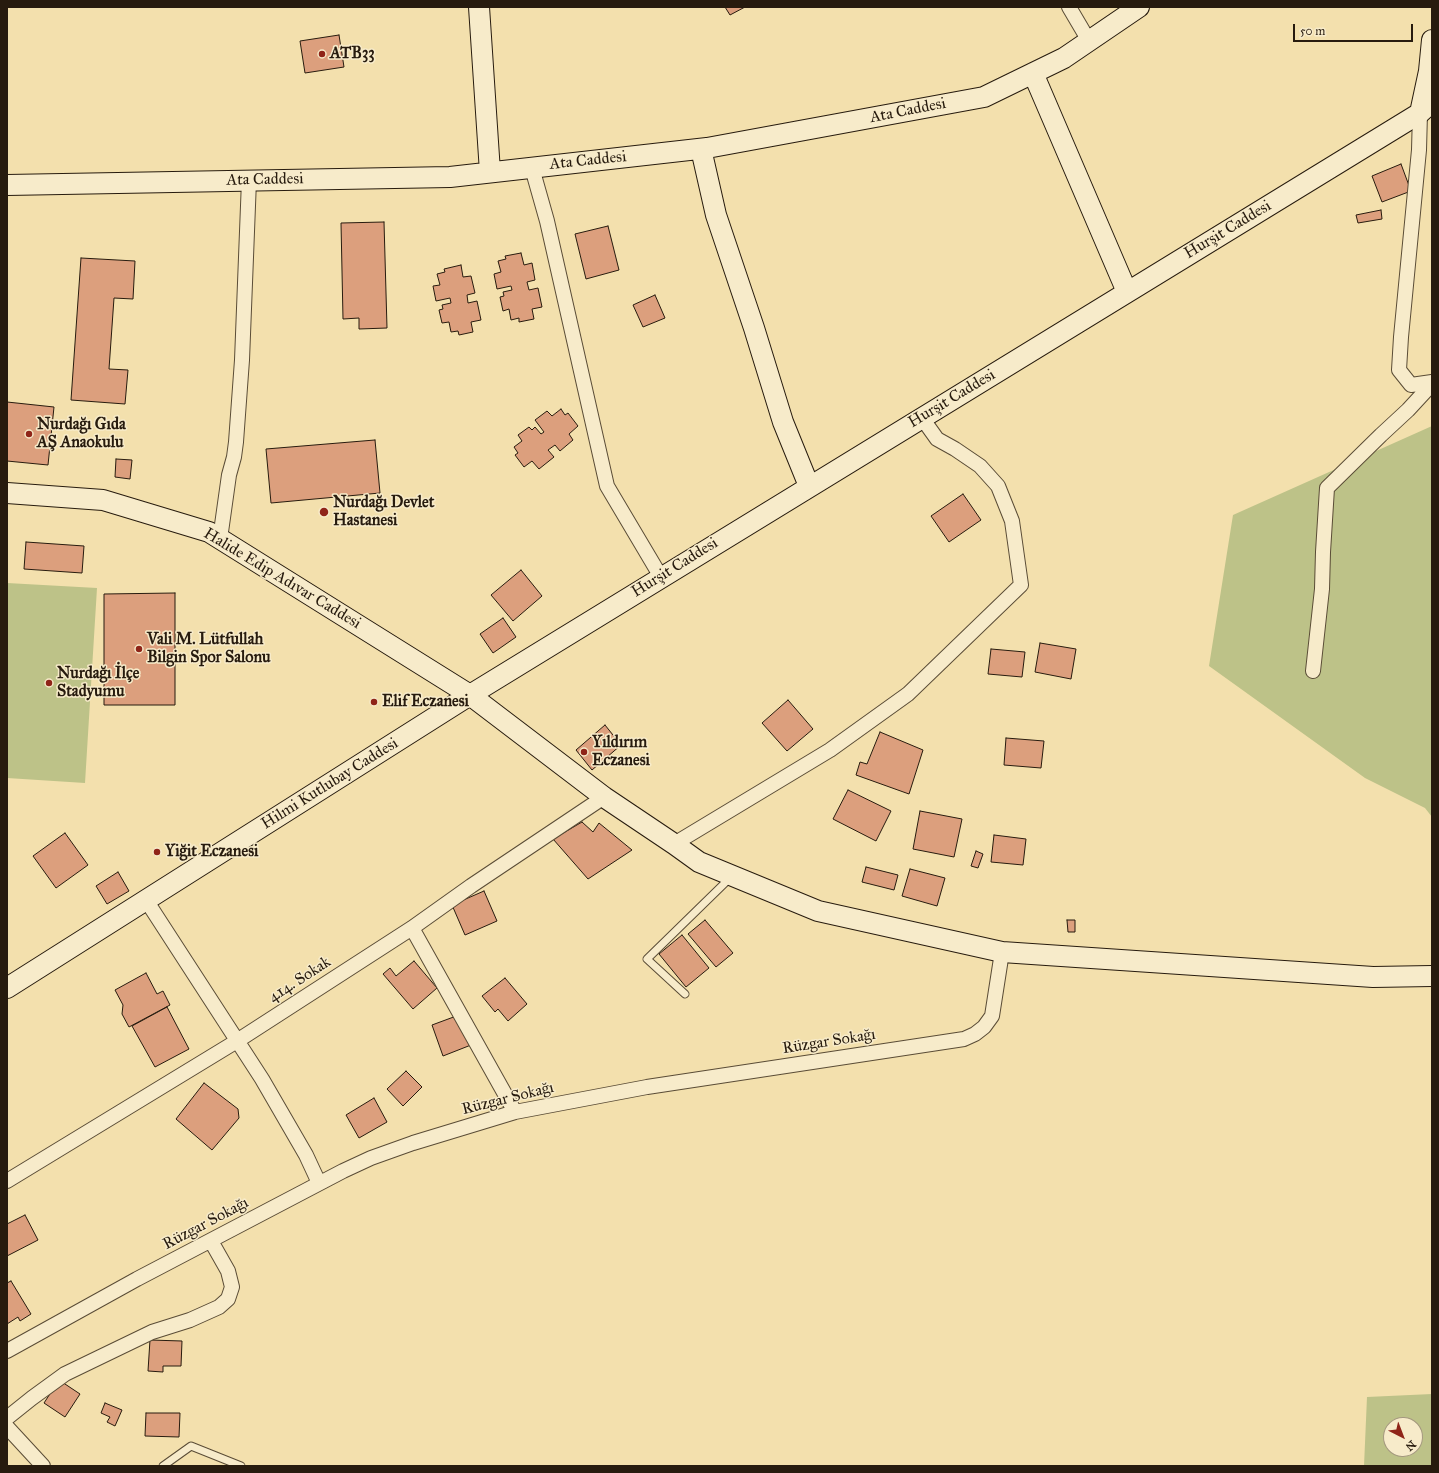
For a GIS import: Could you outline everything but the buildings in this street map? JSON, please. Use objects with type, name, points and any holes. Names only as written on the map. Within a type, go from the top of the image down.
[{"type":"street","points":[[479,7],[490,172]]},
{"type":"street","points":[[1069,7],[1088,41]]},
{"type":"street","name":"Ata Caddesi","points":[[7,186],[450,177],[701,149],[984,97],[1064,58],[1139,7]]},
{"type":"street","points":[[1408,410],[1411,386],[1399,370],[1401,337],[1419,150],[1426,108],[1432,40]]},
{"type":"street","points":[[1033,73],[1127,292]]},
{"type":"street","name":"Hurşit Caddesi","points":[[470,695],[1426,108]]},
{"type":"street","points":[[701,149],[716,215],[754,328],[782,422],[809,486]]},
{"type":"street","points":[[532,168],[547,221],[607,486],[661,577]]},
{"type":"street","points":[[220,539],[229,475],[234,457],[242,360],[248,180]]},
{"type":"street","points":[[1411,386],[1432,383]]},
{"type":"street","points":[[1313,671],[1322,589],[1323,544],[1328,488],[1408,410],[1432,383]]},
{"type":"street","points":[[674,844],[830,750],[908,694],[1020,585],[1012,521],[998,486],[980,466],[937,439],[922,418]]},
{"type":"street","name":"Halide Edip Adıvar Caddesi","points":[[7,493],[104,500],[209,532],[470,695],[604,797],[699,862],[818,911],[1002,952],[1373,977],[1432,976]]},
{"type":"street","name":"Hilmi Kutlubay Caddesi","points":[[7,988],[470,695]]},
{"type":"street","name":"414. Sokak","points":[[7,1181],[237,1041],[412,928],[471,886],[604,797]]},
{"type":"street","points":[[146,900],[285,1118],[306,1155],[319,1183]]},
{"type":"street","points":[[412,928],[515,1112]]},
{"type":"street","name":"Rüzgar Sokağı","points":[[7,1351],[137,1279],[319,1183],[371,1158],[474,1123],[515,1112],[647,1087],[964,1039],[975,1034],[984,1027],[992,1016],[1002,952]]},
{"type":"street","points":[[7,1418],[65,1374],[152,1332],[190,1320],[219,1307],[228,1299],[232,1287],[228,1271],[211,1241]]},
{"type":"street","points":[[7,1427],[43,1466]]},
{"type":"lane","points":[[685,994],[647,959],[733,876]]},
{"type":"lane","points":[[163,1466],[191,1446],[241,1466]]},
{"type":"green space","points":[[1432,426],[1432,817],[1425,808],[1365,778],[1209,666],[1233,515]]},
{"type":"green space","name":"Nurdağı İlçe Stadyumu","points":[[7,583],[97,588],[85,783],[7,778]]},
{"type":"green space","points":[[1432,1394],[1432,1466],[1364,1466],[1367,1397]]},
{"type":"place","name":"ATB33","points":[[322,54]]},
{"type":"place","name":"Nurdağı Gıda AŞ Anaokulu","points":[[29,434]]},
{"type":"place","name":"Nurdağı Devlet Hastanesi","points":[[324,512]]},
{"type":"place","name":"Vali M. Lütfullah Bilgin Spor Salonu","points":[[139,649]]},
{"type":"place","name":"Nurdağı İlçe Stadyumu","points":[[49,683]]},
{"type":"place","name":"Elif Eczanesi","points":[[374,702]]},
{"type":"place","name":"Yıldırım Eczanesi","points":[[584,752]]},
{"type":"place","name":"Yiğit Eczanesi","points":[[157,852]]}]
